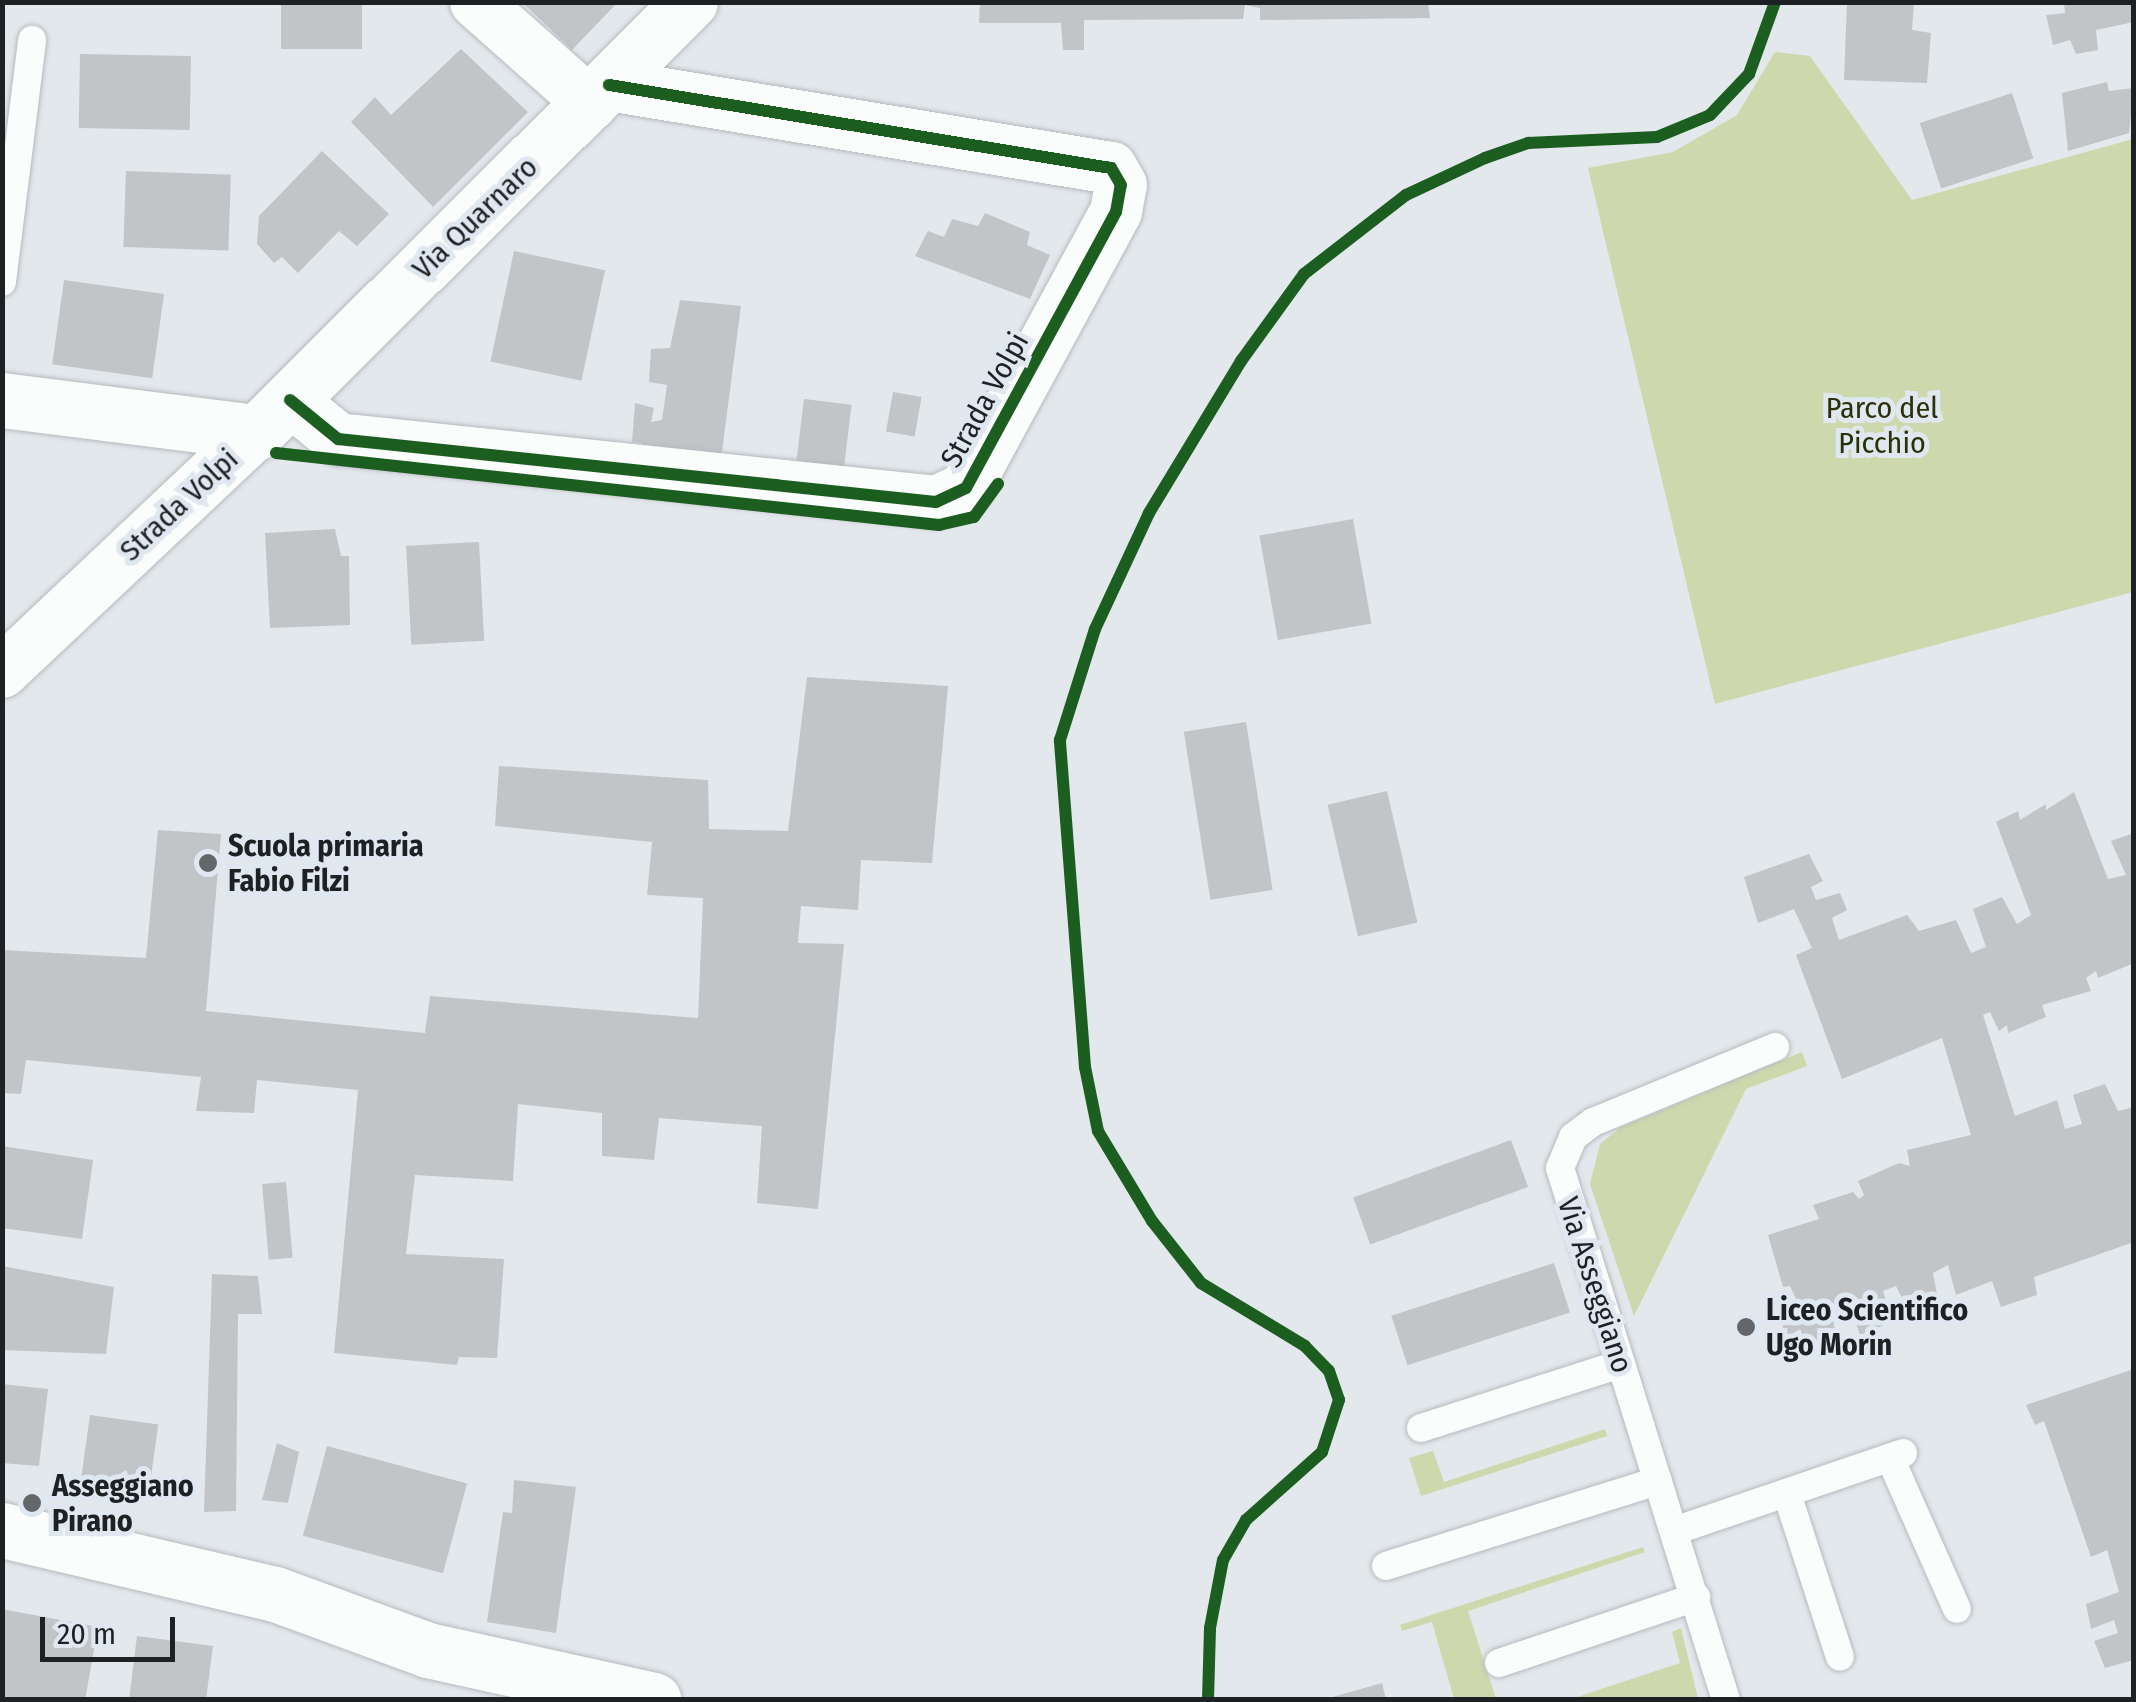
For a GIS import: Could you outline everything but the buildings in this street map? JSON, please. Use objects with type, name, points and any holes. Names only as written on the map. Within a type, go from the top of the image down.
[{"type":"street","points":[[476,2],[600,95]]},
{"type":"street","name":"Via Quarnaro","points":[[273,416],[690,2]]},
{"type":"street","name":"Strada Volpi","points":[[2,400],[273,416],[338,438],[936,502],[966,488],[1116,212],[1117,175],[1087,159],[600,95]]},
{"type":"street","name":"Strada Volpi","points":[[2,672],[273,416]]},
{"type":"street","points":[[2,1530],[274,1594],[428,1650],[654,1700]]},
{"type":"lane","points":[[2,282],[32,40]]},
{"type":"lane","name":"Via Asseggiano","points":[[1726,1700],[1562,1182],[1567,1146],[1592,1122],[1775,1047]]},
{"type":"lane","points":[[1421,1428],[1620,1364]]},
{"type":"lane","points":[[1674,1531],[1896,1456],[1956,1609]]},
{"type":"lane","points":[[1386,1566],[1658,1481]]},
{"type":"lane","points":[[1788,1494],[1840,1657]]},
{"type":"lane","points":[[1500,1663],[1696,1597]]},
{"type":"green space","name":"Parco del Picchio","points":[[1775,52],[1810,56],[1912,200],[2133,139],[2133,592],[1715,704],[1588,168],[1673,152],[1737,115]]},
{"type":"green space","points":[[1802,1052],[1807,1066],[1746,1089],[1634,1316],[1590,1184],[1600,1144],[1621,1127]]},
{"type":"green space","points":[[1605,1429],[1607,1436],[1421,1496],[1409,1458],[1433,1451],[1444,1482]]},
{"type":"green space","points":[[1643,1547],[1645,1552],[1468,1611],[1496,1699],[1454,1699],[1432,1622],[1402,1631],[1400,1625]]},
{"type":"green space","points":[[1681,1628],[1698,1699],[1571,1699],[1680,1663],[1672,1632]]},
{"type":"cycle path","points":[[1208,1700],[1210,1628],[1223,1560],[1246,1520],[1322,1452],[1339,1400],[1329,1371],[1305,1346],[1201,1283],[1152,1221],[1098,1131],[1085,1067],[1060,740],[1095,629],[1149,513],[1241,361],[1304,274],[1406,195],[1485,158],[1528,143],[1657,137],[1710,115],[1749,74],[1775,2]]},
{"type":"cycle path","points":[[290,400],[338,439],[936,502],[966,488],[1116,212],[1121,185],[1111,168],[609,85]]},
{"type":"cycle path","points":[[276,453],[939,525],[974,517],[998,484]]},
{"type":"place","name":"Scuola primaria Fabio Filzi","points":[[208,863]]},
{"type":"place","name":"Liceo Scientifico Ugo Morin","points":[[1746,1327]]},
{"type":"place","name":"Asseggiano Pirano","points":[[32,1503]]}]
